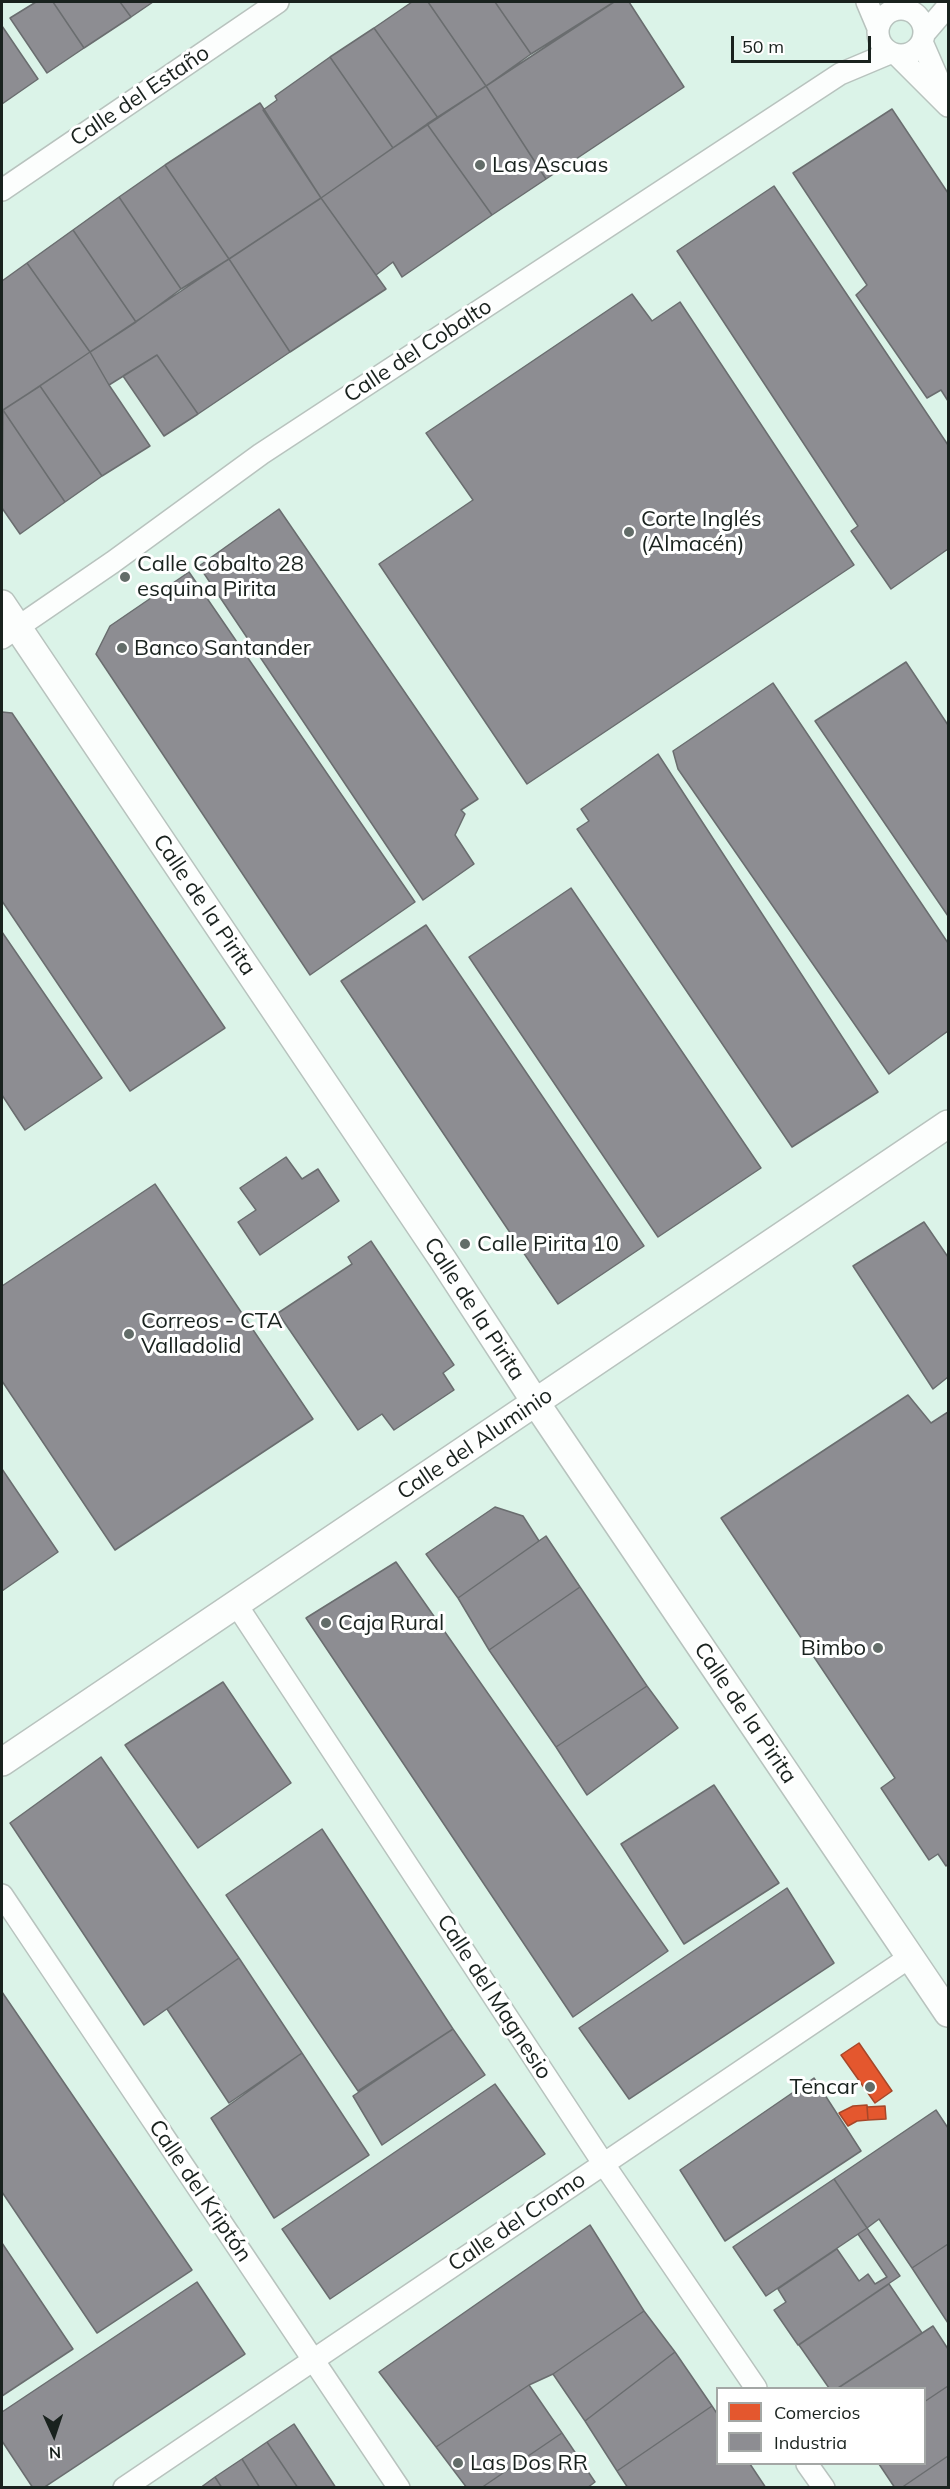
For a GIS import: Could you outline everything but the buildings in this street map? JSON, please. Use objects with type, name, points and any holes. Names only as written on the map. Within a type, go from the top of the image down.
[{"type":"street","name":"Calle del Estaño","points":[[2,190],[278,2]]},
{"type":"street","points":[[867,2],[884,48],[894,54],[948,104]]},
{"type":"street","points":[[878,32],[885,15],[900,7],[934,2]]},
{"type":"street","points":[[894,54],[912,53],[948,6]]},
{"type":"street","points":[[900,7],[920,19],[923,38],[948,104]]},
{"type":"street","name":"Calle del Cobalto","points":[[840,74],[878,32]]},
{"type":"street","name":"Calle del Cobalto","points":[[9,633],[113,562],[261,454],[840,74],[894,54]]},
{"type":"street","name":"Calle de la Pirita","points":[[2,604],[9,633],[443,1260],[536,1403],[948,2013]]},
{"type":"street","name":"Calle del Aluminio","points":[[2,1762],[948,1124]]},
{"type":"street","name":"Calle del Magnesio","points":[[236,1604],[603,2163],[755,2387]]},
{"type":"street","name":"Calle del Kriptón","points":[[2,1895],[399,2487]]},
{"type":"street","name":"Calle del Cromo","points":[[124,2487],[910,1958]]},
{"type":"street","points":[[808,2465],[824,2487]]},
{"type":"shaded area","points":[[2,2],[948,2],[948,2487],[2,2488]]},
{"type":"place","name":"Las Ascuas","points":[[480,165]]},
{"type":"place","name":"Corte Inglés (Almacén)","points":[[629,532]]},
{"type":"place","name":"Calle Cobalto 28 esquina Pirita","points":[[125,577]]},
{"type":"place","name":"Banco Santander","points":[[122,648]]},
{"type":"place","name":"Calle Pirita 10","points":[[465,1244]]},
{"type":"place","name":"Correos - CTA Valladolid","points":[[129,1334]]},
{"type":"place","name":"Caja Rural","points":[[326,1623]]},
{"type":"place","name":"Bimbo","points":[[878,1648]]},
{"type":"place","name":"Tencar","points":[[870,2087]]},
{"type":"place","name":"Las Dos RR","points":[[458,2463]]}]
